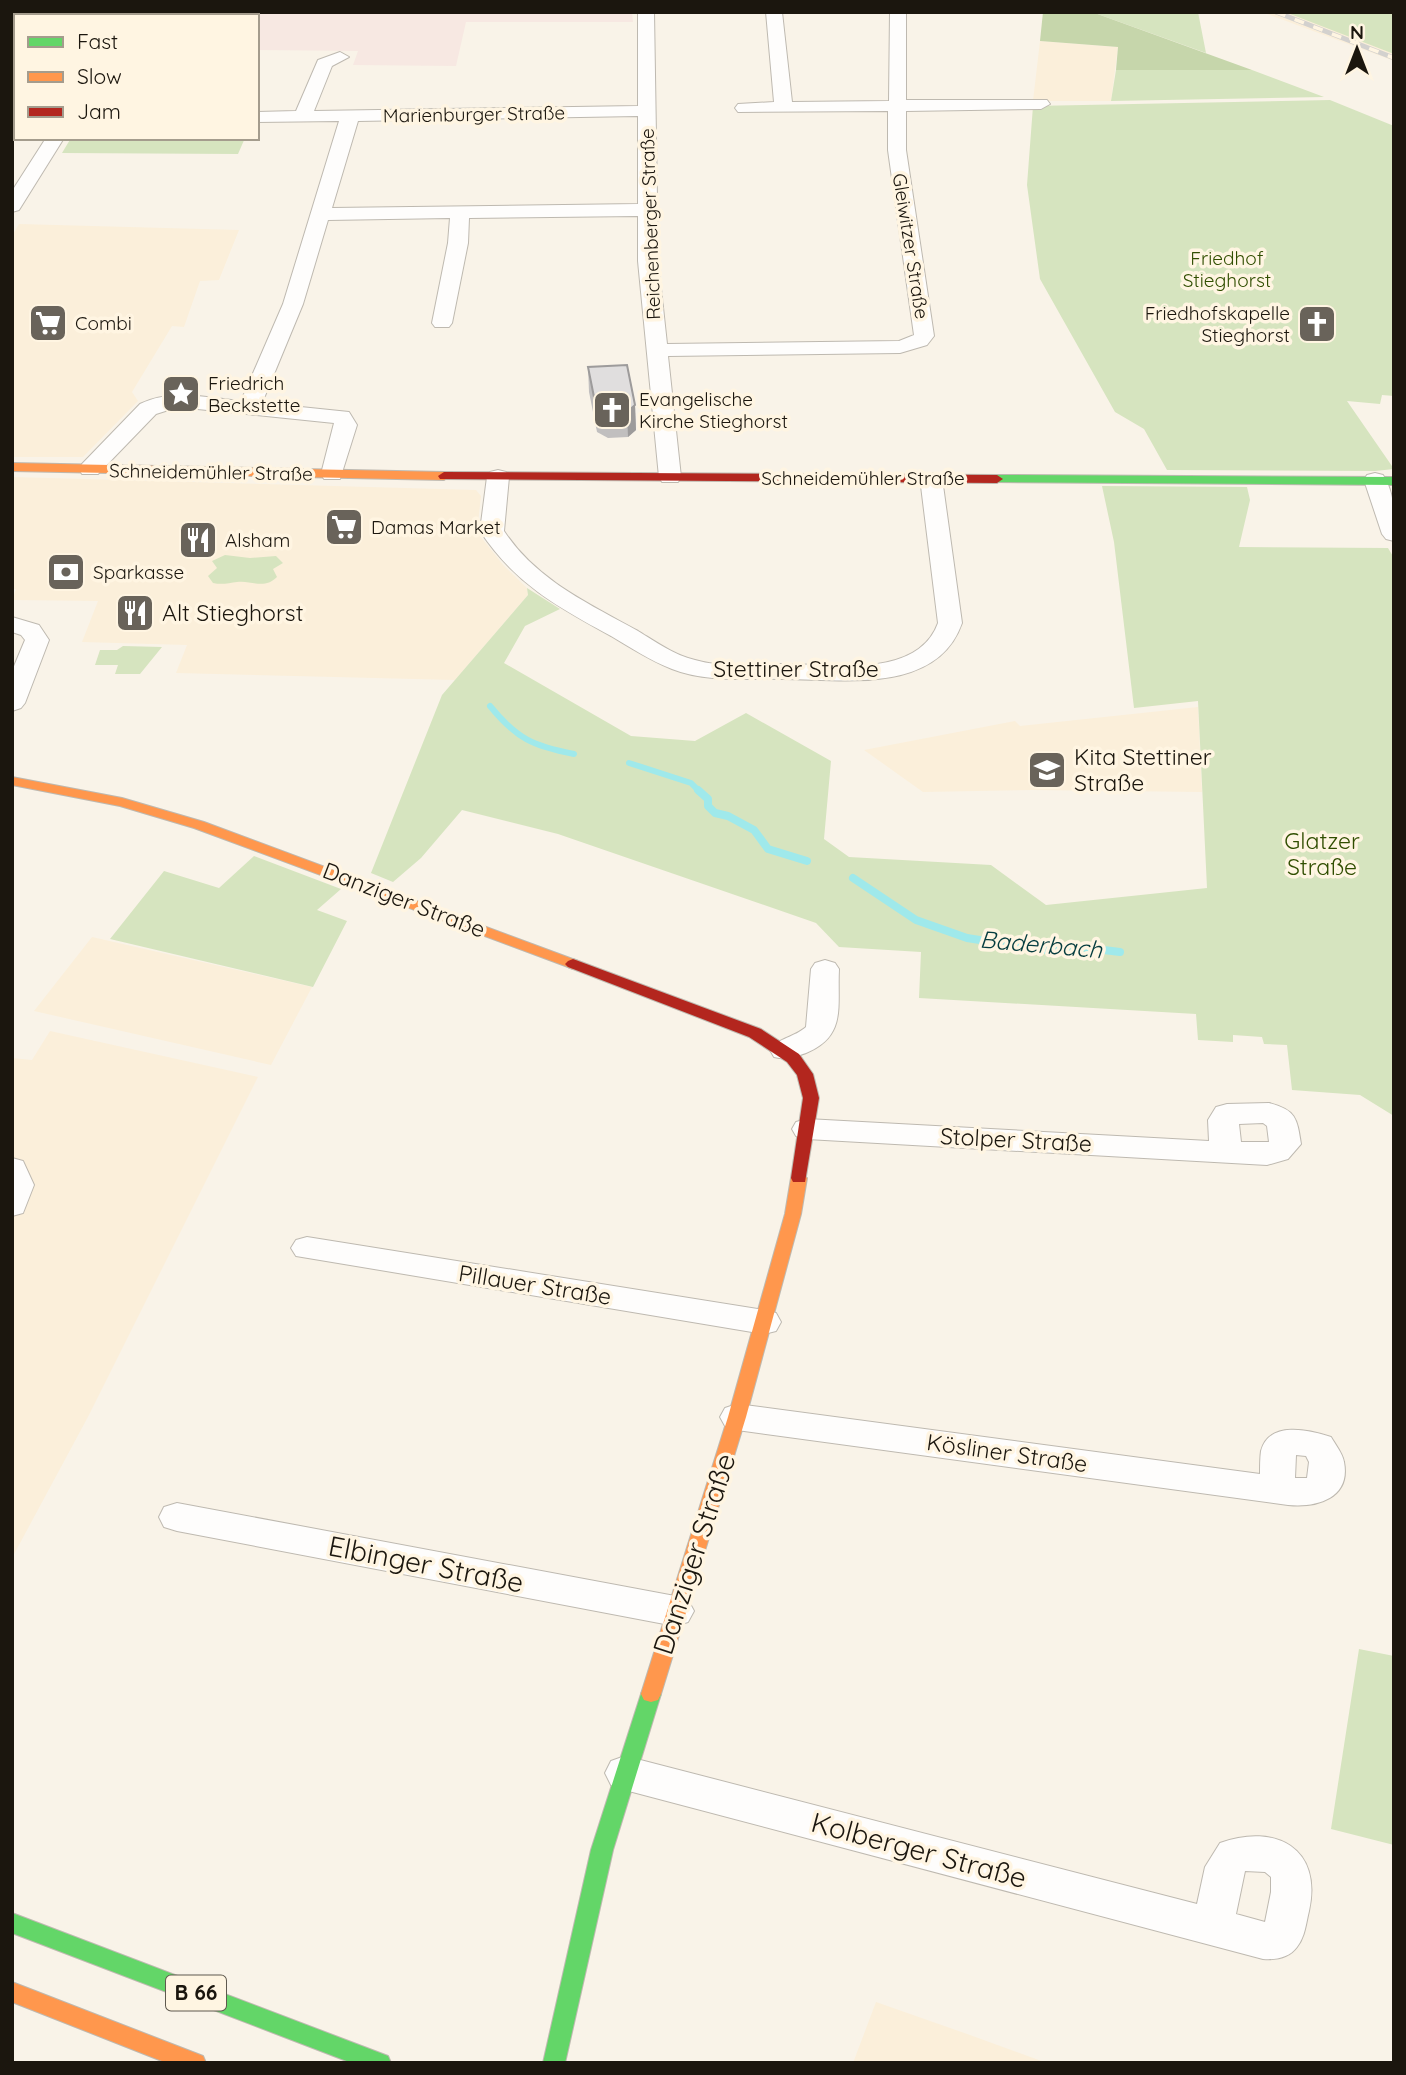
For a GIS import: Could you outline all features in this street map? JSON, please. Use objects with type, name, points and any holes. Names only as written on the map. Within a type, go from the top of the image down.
[{"type":"street","name":"Reichenberger Straße","points":[[646,12],[645,210],[670,477]]},
{"type":"street","points":[[774,12],[784,108]]},
{"type":"street","name":"Gleiwitzer Straße","points":[[657,350],[900,346],[920,341],[925,335],[897,150],[898,12]]},
{"type":"street","points":[[303,117],[324,64],[340,57]]},
{"type":"street","points":[[744,108],[1041,104]]},
{"type":"street","name":"Marienburger Straße","points":[[259,117],[646,111]]},
{"type":"street","points":[[249,408],[293,304],[350,116]]},
{"type":"street","points":[[12,206],[54,140]]},
{"type":"street","points":[[320,214],[645,210]]},
{"type":"street","points":[[442,323],[458,243],[460,212]]},
{"type":"street","name":"Schneidemühler Straße","points":[[90,469],[144,412],[157,404],[178,401],[341,417],[346,425],[332,474]]},
{"type":"street","name":"Schneidemühler Straße","points":[[12,467],[498,477],[1384,481]]},
{"type":"street","name":"Stettiner Straße","points":[[498,477],[492,531],[510,556],[542,586],[676,662],[716,671],[859,672],[888,669],[915,661],[938,646],[947,634],[950,623],[931,478]]},
{"type":"street","points":[[1384,481],[1394,534]]},
{"type":"street","points":[[12,624],[30,631],[37,640],[12,703]]},
{"type":"street","name":"Danziger Straße","points":[[12,781],[122,803],[199,825],[280,853],[755,1034],[785,1050],[801,1064],[809,1081],[811,1098],[793,1214],[737,1417],[602,1850],[554,2063]]},
{"type":"street","points":[[785,1050],[810,1040],[821,1030],[825,969]]},
{"type":"street","name":"Stolper Straße","points":[[807,1129],[1226,1152]]},
{"type":"street","points":[[12,1169],[18,1185],[12,1205]]},
{"type":"street","name":"Pillauer Straße","points":[[307,1248],[764,1322]]},
{"type":"street","name":"Kösliner Straße","points":[[737,1417],[1276,1490]]},
{"type":"street","name":"Elbinger Straße","points":[[177,1517],[675,1611]]},
{"type":"street","name":"Kolberger Straße","points":[[625,1773],[1213,1926]]},
{"type":"street","name":"B 66","points":[[12,1923],[380,2063]]},
{"type":"street","points":[[12,1992],[195,2063]]},
{"type":"shaded area","points":[[632,12],[633,22],[466,22],[456,66],[353,65],[358,51],[259,50],[259,14],[150,14]]},
{"type":"shaded area","points":[[1262,12],[1293,12],[1394,53],[1394,61]]},
{"type":"shaded area","points":[[1040,41],[1118,47],[1111,101],[1033,101]]},
{"type":"shaded area","points":[[19,224],[239,230],[219,280],[200,281],[184,327],[172,326],[132,392],[138,401],[83,457],[12,457],[12,236]]},
{"type":"shaded area","points":[[12,477],[476,490],[481,496],[477,532],[504,566],[527,588],[528,595],[455,680],[176,673],[187,645],[82,642],[98,601],[12,600],[16,589],[12,589]]},
{"type":"shaded area","name":"Kita Stettiner Straße","points":[[1198,707],[1202,792],[923,792],[864,750],[1015,721],[1020,726]]},
{"type":"shaded area","points":[[92,937],[312,987],[271,1065],[34,1011]]},
{"type":"shaded area","points":[[50,1031],[258,1077],[89,1415],[12,1558],[12,1058],[32,1060]]},
{"type":"shaded area","points":[[876,2002],[970,2035],[1047,2063],[853,2063]]},
{"type":"green space","points":[[1043,12],[1092,12],[1252,70],[1116,70],[1118,47],[1040,41]]},
{"type":"green space","points":[[1092,12],[1198,12],[1206,53]]},
{"type":"green space","points":[[1285,12],[1394,12],[1394,54]]},
{"type":"green space","points":[[1116,70],[1252,70],[1324,97],[1111,101]]},
{"type":"green space","name":"Friedhof Stieghorst","points":[[1330,100],[1394,126],[1394,396],[1382,395],[1380,404],[1347,401],[1394,469],[1167,470],[1144,429],[1115,412],[1040,279],[1027,185],[1033,106]]},
{"type":"green space","points":[[70,140],[244,140],[238,154],[62,153]]},
{"type":"green space","name":"Glatzer Straße","points":[[1102,486],[1247,487],[1250,500],[1239,547],[1388,548],[1394,558],[1394,1116],[1360,1095],[1292,1090],[1287,1045],[1264,1044],[1262,1037],[1233,1035],[1233,1042],[1198,1040],[1196,1014],[919,998],[921,952],[839,947],[816,923],[558,834],[462,810],[421,858],[393,882],[371,873],[442,695],[528,595],[527,588],[560,609],[525,626],[504,663],[631,736],[695,741],[746,713],[831,761],[824,839],[849,857],[991,865],[1046,905],[1207,888],[1198,701],[1134,708],[1114,542]]},
{"type":"green space","points":[[225,555],[250,558],[276,556],[283,563],[273,569],[277,577],[267,583],[213,583],[208,576],[217,568],[212,561]]},
{"type":"green space","points":[[123,646],[162,647],[140,674],[115,674],[118,665],[95,665],[100,650],[117,650]]},
{"type":"green space","points":[[254,856],[341,889],[317,910],[347,921],[313,987],[110,939],[164,871],[219,888]]},
{"type":"green space","points":[[1359,1649],[1394,1656],[1394,1845],[1331,1829]]},
{"type":"building","points":[[627,365],[635,405],[627,412],[607,413],[596,407],[588,367]]},
{"type":"waterway","name":"Baderbach","points":[[490,706],[518,734],[547,748],[574,754]]},
{"type":"waterway","name":"Baderbach","points":[[629,763],[691,783],[698,790]]},
{"type":"waterway","name":"Baderbach","points":[[698,790],[708,799],[708,806],[715,813],[728,816],[754,830],[768,849],[807,861]]},
{"type":"waterway","name":"Baderbach","points":[[853,878],[916,920],[967,938],[1043,950],[1079,947],[1120,952]]},
{"type":"railway","points":[[1276,12],[1394,58]]},
{"type":"traffic: fast","points":[[997,479],[1394,481]]},
{"type":"traffic: fast","points":[[554,2063],[602,1850],[651,1694]]},
{"type":"traffic: fast","points":[[12,1923],[380,2063]]},
{"type":"traffic: slow","points":[[12,467],[444,476]]},
{"type":"traffic: slow","points":[[12,781],[122,802],[199,825],[573,964]]},
{"type":"traffic: slow","points":[[651,1694],[737,1417],[793,1214],[799,1178]]},
{"type":"traffic: slow","points":[[12,1992],[195,2063]]},
{"type":"traffic: jam","points":[[444,476],[997,479]]},
{"type":"traffic: jam","points":[[573,964],[755,1033],[793,1058],[805,1074],[811,1098],[799,1178]]},
{"type":"place","name":"Combi","points":[[48,323]]},
{"type":"place","name":"Friedhofskapelle Stieghorst","points":[[1317,324]]},
{"type":"place","name":"Friedrich Beckstette","points":[[181,394]]},
{"type":"place","name":"Evangelische Kirche Stieghorst","points":[[612,410]]},
{"type":"place","name":"Damas Market","points":[[344,527]]},
{"type":"place","name":"Alsham","points":[[198,540]]},
{"type":"place","name":"Sparkasse","points":[[66,572]]},
{"type":"place","name":"Alt Stieghorst","points":[[135,613]]},
{"type":"place","name":"Kita Stettiner Straße","points":[[1047,770]]}]
